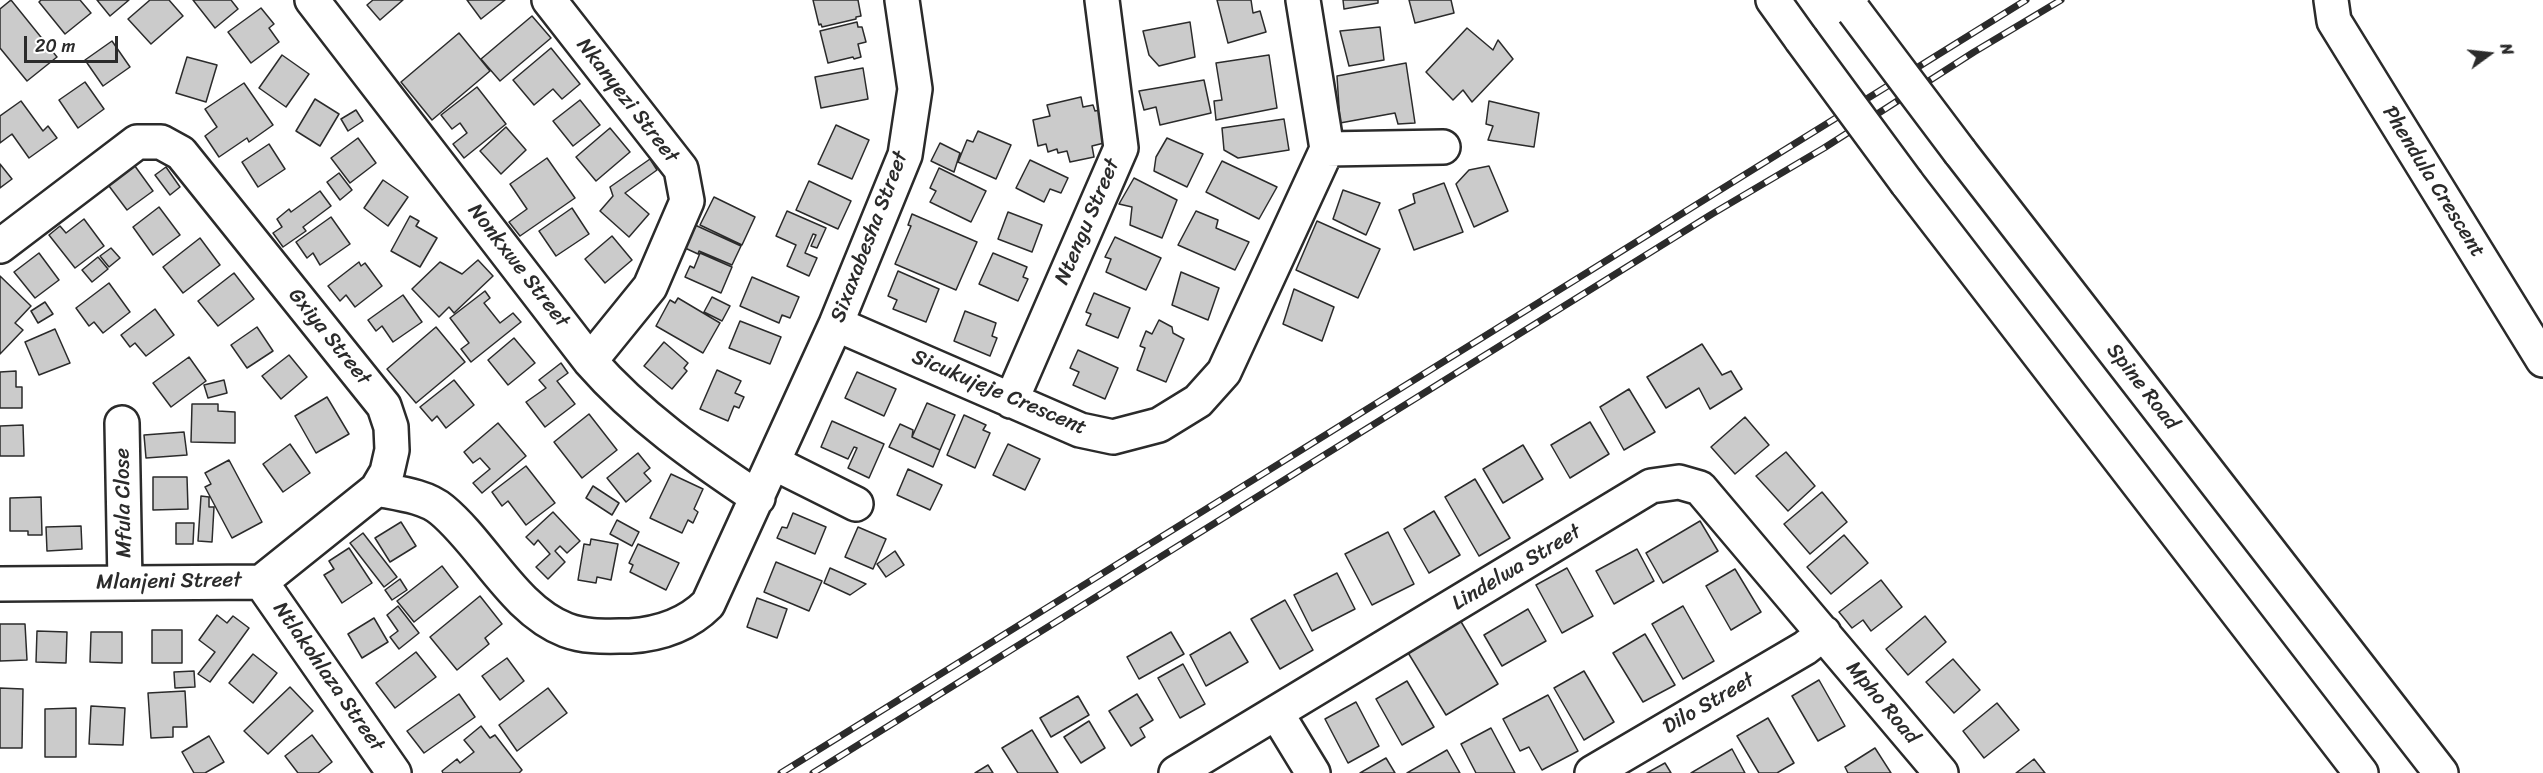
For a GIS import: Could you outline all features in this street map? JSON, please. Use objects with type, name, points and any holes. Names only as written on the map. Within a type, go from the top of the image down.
[{"type":"street","name":"Nonkxwe Street","points":[[312,0],[590,361],[615,389],[694,455],[758,498]]},
{"type":"street","name":"Nkanyezi Street","points":[[549,0],[681,169],[687,201],[650,287],[590,361]]},
{"type":"street","name":"Sixaxabesha Street","points":[[377,489],[411,496],[441,508],[529,606],[566,630],[601,637],[655,634],[697,616],[708,604],[774,463],[836,324],[905,155],[915,89],[902,0]]},
{"type":"street","name":"Ntengu Street","points":[[1011,401],[1121,148],[1102,0]]},
{"type":"street","points":[[1303,0],[1327,149],[1443,147]]},
{"type":"street","points":[[1773,0],[1907,183],[2361,773]]},
{"type":"street","name":"Phendula Crescent","points":[[2331,0],[2334,21],[2543,360]]},
{"type":"street","name":"Spine Road","points":[[1850,6],[1960,152],[2441,773]]},
{"type":"street","name":"Gxiya Street","points":[[0,246],[137,142],[161,142],[181,153],[384,406],[391,427],[392,450],[387,472],[377,489]]},
{"type":"street","name":"Sicukujeje Crescent","points":[[836,324],[1080,430],[1113,436],[1159,425],[1198,401],[1224,372],[1327,149]]},
{"type":"street","name":"Mfula Close","points":[[122,423],[125,583]]},
{"type":"street","points":[[774,463],[856,504]]},
{"type":"street","name":"Lindelwa Street","points":[[1176,773],[1651,486],[1679,482],[1700,488],[1824,633]]},
{"type":"street","name":"Mlanjeni Street","points":[[0,584],[261,582],[377,489]]},
{"type":"street","name":"Ntlakohlaza Street","points":[[261,582],[394,773]]},
{"type":"street","name":"Dilo Street","points":[[1592,773],[1805,648],[1824,633]]},
{"type":"street","name":"Mpho Road","points":[[1824,633],[1941,773]]},
{"type":"street","points":[[1277,714],[1313,773]]},
{"type":"building","points":[[11,0],[57,57],[27,81],[0,48],[0,9]]},
{"type":"building","points":[[41,0],[80,0],[91,13],[65,34],[39,2]]},
{"type":"building","points":[[97,0],[129,0],[110,16]]},
{"type":"building","points":[[150,0],[169,0],[183,16],[151,44],[128,19]]},
{"type":"building","points":[[193,0],[231,0],[238,9],[215,28]]},
{"type":"building","points":[[373,0],[403,0],[380,20],[367,5]]},
{"type":"building","points":[[467,0],[505,0],[481,19]]},
{"type":"building","points":[[813,0],[858,0],[861,16],[822,27],[821,24],[819,25]]},
{"type":"building","points":[[1217,0],[1251,0],[1253,13],[1260,11],[1266,32],[1228,43]]},
{"type":"building","points":[[1343,0],[1378,0],[1378,3],[1344,9]]},
{"type":"building","points":[[1409,0],[1451,0],[1454,13],[1415,23]]},
{"type":"building","points":[[261,8],[274,24],[269,28],[279,42],[251,63],[228,32]]},
{"type":"building","points":[[532,16],[551,38],[500,81],[481,59]]},
{"type":"building","points":[[857,22],[858,27],[862,27],[866,42],[858,44],[861,57],[828,63],[820,31]]},
{"type":"building","points":[[1190,22],[1195,57],[1159,66],[1149,55],[1143,31]]},
{"type":"building","points":[[1380,27],[1384,60],[1349,66],[1340,31]]},
{"type":"building","points":[[1467,28],[1493,50],[1498,40],[1513,59],[1472,102],[1463,90],[1453,100],[1426,72]]},
{"type":"building","points":[[459,33],[490,71],[432,120],[401,82]]},
{"type":"building","points":[[112,41],[130,67],[103,86],[85,60]]},
{"type":"building","points":[[551,48],[580,84],[562,99],[553,89],[534,105],[513,80]]},
{"type":"building","points":[[282,55],[309,74],[286,107],[259,88]]},
{"type":"building","points":[[1269,55],[1277,108],[1216,120],[1214,101],[1222,100],[1216,63]]},
{"type":"building","points":[[187,57],[217,65],[206,102],[176,93]]},
{"type":"building","points":[[1406,63],[1415,123],[1398,124],[1395,113],[1340,123],[1337,76]]},
{"type":"building","points":[[863,68],[868,99],[821,108],[815,77]]},
{"type":"building","points":[[1204,80],[1211,113],[1160,125],[1156,107],[1144,110],[1139,91]]},
{"type":"building","points":[[85,82],[104,109],[78,128],[59,100]]},
{"type":"building","points":[[244,83],[273,125],[249,142],[247,138],[219,157],[205,136],[217,127],[205,109]]},
{"type":"building","points":[[477,87],[506,124],[464,158],[453,144],[467,133],[460,123],[452,129],[441,115]]},
{"type":"building","points":[[1081,97],[1083,107],[1093,105],[1095,111],[1100,110],[1104,124],[1100,125],[1106,139],[1103,139],[1104,143],[1092,146],[1094,157],[1070,162],[1067,151],[1058,153],[1057,149],[1048,152],[1046,144],[1038,146],[1033,120],[1050,116],[1047,105]]},
{"type":"building","points":[[315,99],[339,114],[320,146],[296,131]]},
{"type":"building","points":[[580,100],[600,125],[573,146],[553,121]]},
{"type":"building","points":[[21,101],[43,131],[48,126],[57,138],[29,158],[12,134],[0,143],[0,116]]},
{"type":"building","points":[[1489,101],[1539,113],[1534,147],[1488,140],[1493,126],[1486,124]]},
{"type":"building","points":[[356,110],[363,121],[348,131],[341,119]]},
{"type":"building","points":[[1284,119],[1289,150],[1238,158],[1224,150],[1222,128]]},
{"type":"building","points":[[836,125],[869,140],[852,179],[818,164]]},
{"type":"building","points":[[506,127],[526,150],[501,174],[480,151]]},
{"type":"building","points":[[610,128],[630,152],[596,181],[576,157]]},
{"type":"building","points":[[978,131],[1011,145],[996,179],[958,162],[967,140],[973,142]]},
{"type":"building","points":[[358,138],[376,163],[350,183],[331,158]]},
{"type":"building","points":[[1167,138],[1203,154],[1187,187],[1154,171],[1156,157]]},
{"type":"building","points":[[940,143],[960,153],[954,172],[931,161]]},
{"type":"building","points":[[269,144],[285,169],[258,187],[242,162]]},
{"type":"building","points":[[547,158],[575,198],[520,236],[509,222],[527,209],[510,184]]},
{"type":"building","points":[[650,159],[657,170],[625,193],[649,214],[629,237],[600,211],[613,196],[610,187]]},
{"type":"building","points":[[1030,160],[1068,178],[1061,193],[1050,189],[1044,202],[1016,188]]},
{"type":"building","points":[[1222,161],[1277,187],[1259,219],[1206,192]]},
{"type":"building","points":[[132,162],[153,191],[127,210],[106,182]]},
{"type":"building","points":[[0,164],[12,179],[0,188]]},
{"type":"building","points":[[1489,166],[1508,211],[1474,227],[1456,184],[1469,170]]},
{"type":"building","points":[[166,167],[180,187],[170,195],[155,175]]},
{"type":"building","points":[[939,168],[986,191],[971,222],[930,202],[936,191],[930,188]]},
{"type":"building","points":[[339,173],[352,190],[340,200],[327,182]]},
{"type":"building","points":[[1134,178],[1177,200],[1162,238],[1130,225],[1132,207],[1119,204]]},
{"type":"building","points":[[383,180],[408,197],[388,226],[364,208]]},
{"type":"building","points":[[809,181],[851,201],[838,229],[796,210]]},
{"type":"building","points":[[1444,183],[1463,232],[1414,250],[1399,210],[1415,203],[1413,194]]},
{"type":"building","points":[[1343,190],[1380,203],[1366,235],[1333,219]]},
{"type":"building","points":[[320,191],[331,206],[303,227],[306,231],[283,247],[273,233],[282,227],[277,219],[289,209],[291,212]]},
{"type":"building","points":[[714,197],[755,217],[742,245],[700,225]]},
{"type":"building","points":[[159,207],[180,235],[153,255],[133,227]]},
{"type":"building","points":[[572,208],[589,234],[556,256],[539,231]]},
{"type":"building","points":[[787,211],[826,228],[817,248],[811,246],[816,235],[813,234],[805,253],[817,258],[809,276],[787,266],[796,245],[776,236]]},
{"type":"building","points":[[1196,211],[1218,220],[1216,228],[1249,242],[1235,270],[1178,245]]},
{"type":"building","points":[[1008,212],[1042,225],[1032,252],[998,239]]},
{"type":"building","points":[[912,214],[977,242],[956,290],[895,264],[911,226],[908,225]]},
{"type":"building","points":[[410,216],[419,221],[416,226],[437,238],[420,267],[391,251]]},
{"type":"building","points":[[331,217],[350,244],[320,265],[313,253],[307,258],[296,242]]},
{"type":"building","points":[[84,219],[104,246],[75,268],[49,235],[60,226],[66,233]]},
{"type":"building","points":[[1317,221],[1380,249],[1358,298],[1296,270]]},
{"type":"building","points":[[695,225],[741,246],[732,265],[699,251],[698,254],[685,248]]},
{"type":"building","points":[[612,236],[632,260],[605,283],[585,259]]},
{"type":"building","points":[[1115,237],[1161,258],[1146,290],[1106,272],[1111,259],[1105,257]]},
{"type":"building","points":[[200,238],[220,265],[183,293],[163,267]]},
{"type":"building","points":[[111,248],[120,258],[109,267],[100,256]]},
{"type":"building","points":[[39,253],[59,280],[35,298],[14,272]]},
{"type":"building","points":[[700,253],[732,267],[721,293],[685,277],[690,266],[694,268]]},
{"type":"building","points":[[993,253],[1027,267],[1023,277],[1028,279],[1018,301],[979,284]]},
{"type":"building","points":[[98,257],[108,269],[92,282],[82,270]]},
{"type":"building","points":[[478,260],[493,276],[454,313],[449,307],[439,317],[412,289],[440,262],[462,274]]},
{"type":"building","points":[[359,262],[361,266],[365,263],[382,286],[355,307],[346,295],[340,301],[328,286]]},
{"type":"building","points":[[898,271],[939,289],[926,322],[893,309],[897,300],[888,296]]},
{"type":"building","points":[[1181,272],[1219,288],[1208,320],[1172,305]]},
{"type":"building","points":[[234,273],[254,299],[218,326],[198,301]]},
{"type":"building","points":[[0,276],[31,306],[15,323],[23,330],[0,354]]},
{"type":"building","points":[[752,277],[799,297],[790,318],[782,315],[779,323],[740,306]]},
{"type":"building","points":[[109,283],[130,312],[103,333],[94,322],[89,326],[76,308]]},
{"type":"building","points":[[1294,289],[1334,307],[1322,341],[1283,324]]},
{"type":"building","points":[[485,291],[490,298],[484,303],[500,323],[513,313],[521,322],[471,362],[461,349],[469,343],[450,318]]},
{"type":"building","points":[[1094,293],[1130,308],[1118,338],[1086,325],[1091,314],[1086,312]]},
{"type":"building","points":[[403,295],[422,322],[393,342],[382,326],[376,331],[368,320]]},
{"type":"building","points":[[712,297],[730,306],[722,321],[704,312]]},
{"type":"building","points":[[678,298],[720,323],[703,353],[656,326],[670,300],[675,303]]},
{"type":"building","points":[[45,302],[53,314],[38,323],[31,311]]},
{"type":"building","points":[[155,309],[174,335],[146,356],[135,343],[130,347],[121,335]]},
{"type":"building","points":[[965,311],[996,323],[992,336],[997,338],[990,356],[954,341]]},
{"type":"building","points":[[1159,320],[1172,327],[1173,333],[1184,339],[1166,382],[1137,370],[1145,348],[1140,346],[1146,331],[1152,334]]},
{"type":"building","points":[[740,321],[781,337],[770,364],[729,348]]},
{"type":"building","points":[[257,327],[273,351],[247,368],[231,345]]},
{"type":"building","points":[[436,327],[465,362],[416,403],[387,369]]},
{"type":"building","points":[[55,329],[70,363],[39,375],[25,342]]},
{"type":"building","points":[[514,338],[535,363],[508,385],[488,360]]},
{"type":"building","points":[[664,342],[688,363],[684,368],[687,371],[672,389],[644,366]]},
{"type":"building","points":[[1702,344],[1722,375],[1731,371],[1742,389],[1710,409],[1699,388],[1666,408],[1647,377]]},
{"type":"building","points":[[1078,350],[1118,368],[1105,399],[1073,385],[1079,372],[1070,368]]},
{"type":"building","points":[[289,355],[307,377],[281,399],[262,376]]},
{"type":"building","points":[[189,357],[206,381],[171,407],[153,383]]},
{"type":"building","points":[[561,363],[568,373],[557,381],[575,404],[545,427],[526,402],[546,388],[539,380]]},
{"type":"building","points":[[717,370],[741,381],[735,393],[744,397],[739,408],[734,406],[728,421],[700,409]]},
{"type":"building","points":[[16,371],[16,387],[22,387],[22,408],[0,408],[0,372]]},
{"type":"building","points":[[857,372],[896,389],[884,416],[845,398]]},
{"type":"building","points":[[224,380],[227,393],[208,398],[204,385]]},
{"type":"building","points":[[454,380],[474,405],[446,428],[437,416],[432,421],[420,407]]},
{"type":"building","points":[[1629,389],[1655,432],[1624,450],[1600,407]]},
{"type":"building","points":[[327,397],[349,434],[316,453],[295,416]]},
{"type":"building","points":[[927,403],[955,415],[940,450],[912,437]]},
{"type":"building","points":[[192,404],[218,404],[218,411],[235,412],[235,443],[191,442]]},
{"type":"building","points":[[589,414],[617,450],[582,478],[554,442]]},
{"type":"building","points":[[964,415],[986,425],[983,430],[990,433],[975,468],[947,455]]},
{"type":"building","points":[[1745,417],[1769,445],[1735,474],[1711,447]]},
{"type":"building","points":[[832,421],[884,444],[869,478],[848,468],[857,448],[854,447],[848,459],[821,447]]},
{"type":"building","points":[[1590,422],[1609,454],[1570,478],[1551,445]]},
{"type":"building","points":[[498,423],[526,456],[482,493],[473,483],[490,469],[480,458],[473,463],[464,452]]},
{"type":"building","points":[[900,424],[913,430],[912,437],[940,450],[933,467],[889,447]]},
{"type":"building","points":[[23,425],[24,456],[0,456],[0,426]]},
{"type":"building","points":[[184,432],[187,455],[146,458],[144,435]]},
{"type":"building","points":[[290,444],[310,473],[283,492],[263,464]]},
{"type":"building","points":[[1008,444],[1040,459],[1025,490],[993,475]]},
{"type":"building","points":[[1523,445],[1543,479],[1503,503],[1483,469]]},
{"type":"building","points":[[1786,452],[1815,486],[1788,511],[1756,476]]},
{"type":"building","points":[[638,453],[650,468],[644,473],[651,481],[626,502],[607,478]]},
{"type":"building","points":[[229,460],[262,522],[232,538],[205,487],[211,484],[205,473]]},
{"type":"building","points":[[526,466],[555,503],[526,525],[508,501],[502,506],[492,492]]},
{"type":"building","points":[[908,469],[942,485],[930,510],[897,495]]},
{"type":"building","points":[[671,474],[703,489],[694,509],[698,512],[693,523],[688,520],[682,533],[650,518]]},
{"type":"building","points":[[153,477],[187,477],[188,509],[153,510]]},
{"type":"building","points":[[1475,479],[1510,538],[1479,556],[1445,497]]},
{"type":"building","points":[[593,486],[619,503],[612,515],[586,498]]},
{"type":"building","points":[[1822,492],[1847,522],[1810,554],[1784,524]]},
{"type":"building","points":[[201,496],[209,497],[209,507],[214,507],[212,542],[198,541]]},
{"type":"building","points":[[41,497],[42,535],[28,535],[28,531],[10,531],[10,498]]},
{"type":"building","points":[[1434,511],[1460,555],[1429,573],[1404,529]]},
{"type":"building","points":[[553,512],[580,541],[567,553],[560,546],[555,551],[565,562],[548,579],[536,567],[550,554],[538,540],[534,545],[526,537]]},
{"type":"building","points":[[793,513],[826,527],[815,554],[777,538],[782,527],[787,528]]},
{"type":"building","points":[[617,520],[639,532],[632,546],[610,534]]},
{"type":"building","points":[[1700,521],[1718,551],[1663,583],[1646,553]]},
{"type":"building","points":[[401,522],[416,546],[390,562],[375,538]]},
{"type":"building","points":[[176,523],[194,523],[193,544],[176,544]]},
{"type":"building","points":[[81,526],[82,549],[47,551],[46,527]]},
{"type":"building","points":[[858,527],[886,539],[873,569],[845,557]]},
{"type":"building","points":[[1388,532],[1414,584],[1372,605],[1345,554]]},
{"type":"building","points":[[363,533],[397,577],[384,587],[350,543]]},
{"type":"building","points":[[1844,535],[1868,563],[1831,594],[1807,567]]},
{"type":"building","points":[[591,539],[618,544],[611,580],[597,577],[596,583],[578,580],[584,544],[590,545]]},
{"type":"building","points":[[638,544],[679,563],[666,590],[630,572],[633,565],[629,563]]},
{"type":"building","points":[[349,548],[372,583],[342,603],[324,575],[334,569],[329,561]]},
{"type":"building","points":[[1637,549],[1654,581],[1614,604],[1596,571]]},
{"type":"building","points":[[895,551],[904,565],[886,577],[877,564]]},
{"type":"building","points":[[776,562],[822,581],[809,611],[764,592]]},
{"type":"building","points":[[442,566],[458,587],[414,622],[397,601]]},
{"type":"building","points":[[830,568],[866,584],[850,595],[824,583]]},
{"type":"building","points":[[1567,568],[1593,616],[1562,633],[1536,585]]},
{"type":"building","points":[[1735,569],[1761,612],[1731,630],[1706,586]]},
{"type":"building","points":[[1337,573],[1355,609],[1312,631],[1294,595]]},
{"type":"building","points":[[400,579],[407,590],[392,600],[385,590]]},
{"type":"building","points":[[1881,580],[1902,607],[1871,631],[1863,620],[1852,628],[1839,612]]},
{"type":"building","points":[[480,596],[502,624],[485,638],[489,644],[457,670],[430,637]]},
{"type":"building","points":[[757,598],[787,609],[777,638],[747,627]]},
{"type":"building","points":[[1285,600],[1313,650],[1280,669],[1251,619]]},
{"type":"building","points":[[398,606],[419,633],[399,649],[390,637],[398,631],[387,615]]},
{"type":"building","points":[[1683,606],[1714,661],[1683,679],[1652,624]]},
{"type":"building","points":[[1528,609],[1546,641],[1502,666],[1484,635]]},
{"type":"building","points":[[217,615],[227,623],[233,616],[249,628],[210,682],[198,674],[215,652],[199,640]]},
{"type":"building","points":[[1925,616],[1946,642],[1908,675],[1886,649]]},
{"type":"building","points":[[374,618],[388,642],[362,658],[348,634]]},
{"type":"building","points":[[1460,620],[1498,684],[1446,715],[1407,651]]},
{"type":"building","points":[[0,624],[25,624],[27,660],[0,661]]},
{"type":"building","points":[[152,630],[182,630],[182,663],[152,663]]},
{"type":"building","points":[[37,631],[67,632],[66,663],[36,662]]},
{"type":"building","points":[[91,632],[122,632],[122,663],[90,662]]},
{"type":"building","points":[[1171,632],[1184,654],[1139,679],[1127,657]]},
{"type":"building","points":[[1230,632],[1248,662],[1206,686],[1190,655]]},
{"type":"building","points":[[1645,634],[1675,685],[1643,702],[1613,653]]},
{"type":"building","points":[[416,652],[436,677],[395,708],[376,683]]},
{"type":"building","points":[[253,654],[277,673],[253,703],[229,683]]},
{"type":"building","points":[[507,658],[524,681],[500,700],[482,676]]},
{"type":"building","points":[[1953,659],[1980,690],[1954,713],[1926,682]]},
{"type":"building","points":[[1183,664],[1205,704],[1180,718],[1158,678]]},
{"type":"building","points":[[194,671],[195,687],[175,688],[174,672]]},
{"type":"building","points":[[1584,671],[1614,722],[1584,740],[1554,688]]},
{"type":"building","points":[[1819,680],[1845,726],[1818,741],[1792,696]]},
{"type":"building","points":[[1407,681],[1434,727],[1402,745],[1376,699]]},
{"type":"building","points":[[290,687],[313,711],[268,754],[244,731]]},
{"type":"building","points":[[0,688],[23,689],[22,748],[0,748]]},
{"type":"building","points":[[548,688],[567,713],[517,751],[499,725]]},
{"type":"building","points":[[185,691],[187,727],[173,727],[173,737],[151,738],[148,693]]},
{"type":"building","points":[[459,694],[475,717],[424,753],[407,731]]},
{"type":"building","points":[[1137,694],[1153,720],[1140,728],[1145,737],[1131,746],[1109,711]]},
{"type":"building","points":[[1548,695],[1578,751],[1542,770],[1529,747],[1520,751],[1503,719]]},
{"type":"building","points":[[1078,696],[1089,715],[1051,737],[1040,718]]},
{"type":"building","points":[[1356,702],[1379,746],[1348,763],[1325,719]]},
{"type":"building","points":[[1997,703],[2019,730],[1984,758],[1963,731]]},
{"type":"building","points":[[91,706],[125,708],[123,745],[89,744]]},
{"type":"building","points":[[76,708],[76,757],[45,757],[45,709]]},
{"type":"building","points":[[1768,718],[1794,763],[1777,773],[1759,773],[1737,736]]},
{"type":"building","points":[[1089,721],[1105,748],[1081,763],[1064,737]]},
{"type":"building","points":[[481,726],[490,738],[495,735],[522,770],[519,773],[443,773],[442,771],[457,759],[460,763],[474,752],[464,740]]},
{"type":"building","points":[[1491,728],[1515,773],[1476,773],[1461,744]]},
{"type":"building","points":[[1032,730],[1058,773],[1018,773],[1002,748]]},
{"type":"building","points":[[312,735],[332,762],[318,773],[298,773],[285,756]]},
{"type":"building","points":[[209,736],[224,762],[205,773],[194,773],[182,752]]},
{"type":"building","points":[[1875,748],[1891,773],[1848,773],[1845,767]]},
{"type":"building","points":[[1732,749],[1745,773],[1691,773]]},
{"type":"building","points":[[1447,750],[1460,773],[1407,773]]},
{"type":"building","points":[[1386,758],[1395,773],[1360,773]]},
{"type":"building","points":[[2034,759],[2045,773],[2016,773]]},
{"type":"building","points":[[1665,763],[1671,773],[1647,773]]},
{"type":"building","points":[[988,765],[993,773],[975,773]]},
{"type":"railway","points":[[781,773],[2026,0]]},
{"type":"railway","points":[[813,773],[1712,214],[1824,148],[1974,52],[2061,0]]}]
